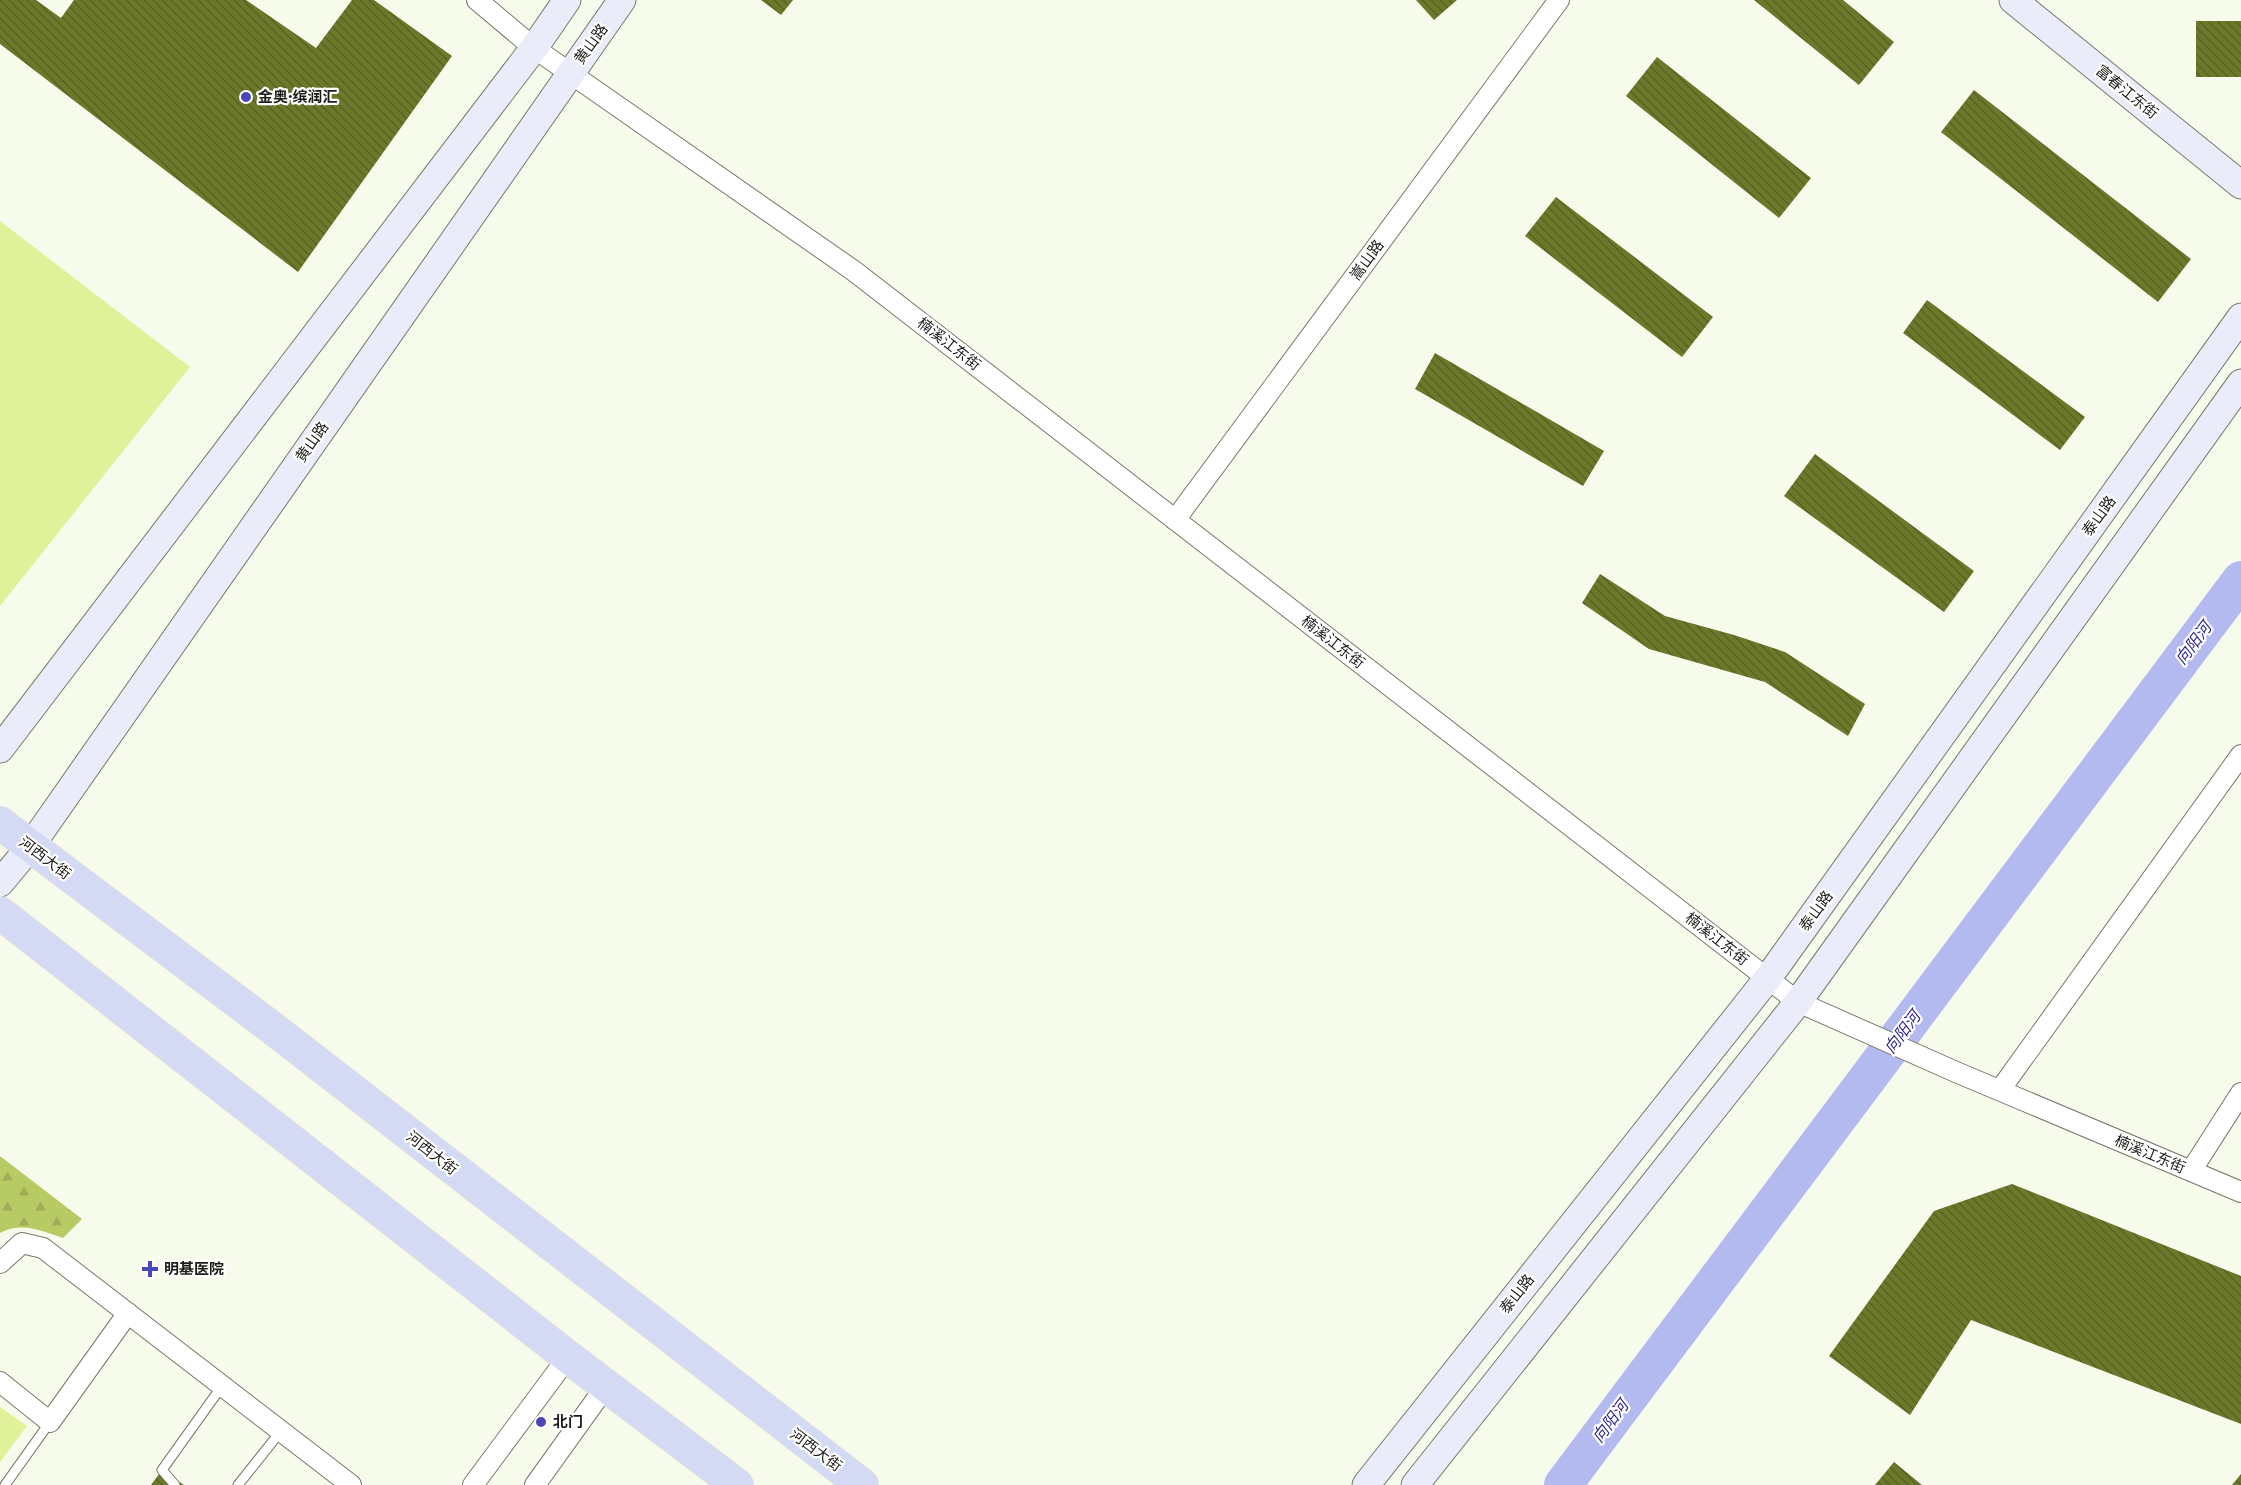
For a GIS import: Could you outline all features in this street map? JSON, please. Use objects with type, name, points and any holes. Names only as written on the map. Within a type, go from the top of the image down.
[{"type":"main road","name":"河西大街","points":[[0,823],[267,1024],[862,1485]]},
{"type":"main road","points":[[0,913],[568,1357],[737,1485]]},
{"type":"street","name":"楠溪江东街","points":[[477,0],[534,48],[854,271],[1798,1002],[1956,1072],[2241,1192]]},
{"type":"street","points":[[0,749],[534,48],[567,0]]},
{"type":"street","name":"黄山路","points":[[0,883],[30,846],[622,0]]},
{"type":"street","name":"嵩山路","points":[[1175,520],[1559,0]]},
{"type":"street","name":"富春江东街","points":[[2013,0],[2241,185]]},
{"type":"street","name":"泰山路","points":[[1365,1485],[1768,978],[2241,317]]},
{"type":"street","points":[[1415,1485],[1798,1002],[2241,383]]},
{"type":"street","points":[[2000,1090],[2241,755]]},
{"type":"street","points":[[2191,1171],[2241,1094]]},
{"type":"street","points":[[0,1263],[22,1243],[43,1248],[351,1485]]},
{"type":"street","points":[[0,1382],[50,1422],[128,1313]]},
{"type":"street","points":[[473,1485],[568,1357]]},
{"type":"street","points":[[535,1485],[606,1386]]},
{"type":"lane","points":[[175,1485],[162,1470],[222,1386]]},
{"type":"lane","points":[[5,1485],[50,1422]]},
{"type":"lane","points":[[238,1485],[281,1431]]},
{"type":"green space","points":[[0,221],[190,367],[0,606]]},
{"type":"green space","points":[[0,1156],[82,1219],[63,1238],[24,1227],[8,1229],[0,1233]]},
{"type":"green space","points":[[0,1407],[27,1426],[0,1462]]},
{"type":"building","name":"金奥·缤润汇","points":[[0,0],[36,0],[61,18],[74,0],[246,0],[316,48],[352,0],[374,0],[452,56],[298,272],[0,44]]},
{"type":"building","points":[[761,0],[793,0],[781,15]]},
{"type":"building","points":[[1416,0],[1457,0],[1434,20]]},
{"type":"building","points":[[1754,0],[1843,0],[1894,42],[1859,85]]},
{"type":"building","points":[[2196,21],[2241,21],[2241,77],[2196,77]]},
{"type":"building","points":[[1657,57],[1811,178],[1779,218],[1626,96]]},
{"type":"building","points":[[1974,90],[2191,259],[2158,302],[1941,132]]},
{"type":"building","points":[[1556,197],[1713,317],[1682,357],[1525,236]]},
{"type":"building","points":[[1927,300],[2085,417],[2060,450],[1903,333]]},
{"type":"building","points":[[1435,353],[1604,451],[1583,486],[1415,389]]},
{"type":"building","points":[[1815,454],[1974,571],[1944,612],[1784,496]]},
{"type":"building","points":[[1600,574],[1665,616],[1785,652],[1865,704],[1848,736],[1765,682],[1649,649],[1582,603]]},
{"type":"building","points":[[2012,1184],[2241,1276],[2241,1424],[1971,1320],[1910,1415],[1829,1356],[1934,1211]]},
{"type":"building","points":[[1894,1462],[1922,1485],[1875,1485]]},
{"type":"building","points":[[162,1470],[184,1485],[151,1485]]},
{"type":"building","points":[[2241,1474],[2241,1485],[2232,1485]]},
{"type":"waterway","name":"向阳河","points":[[1563,1485],[2241,580]]},
{"type":"place","name":"金奥·缤润汇","points":[[246,97]]},
{"type":"place","name":"明基医院","points":[[150,1269]]},
{"type":"place","name":"北门","points":[[541,1422]]}]
